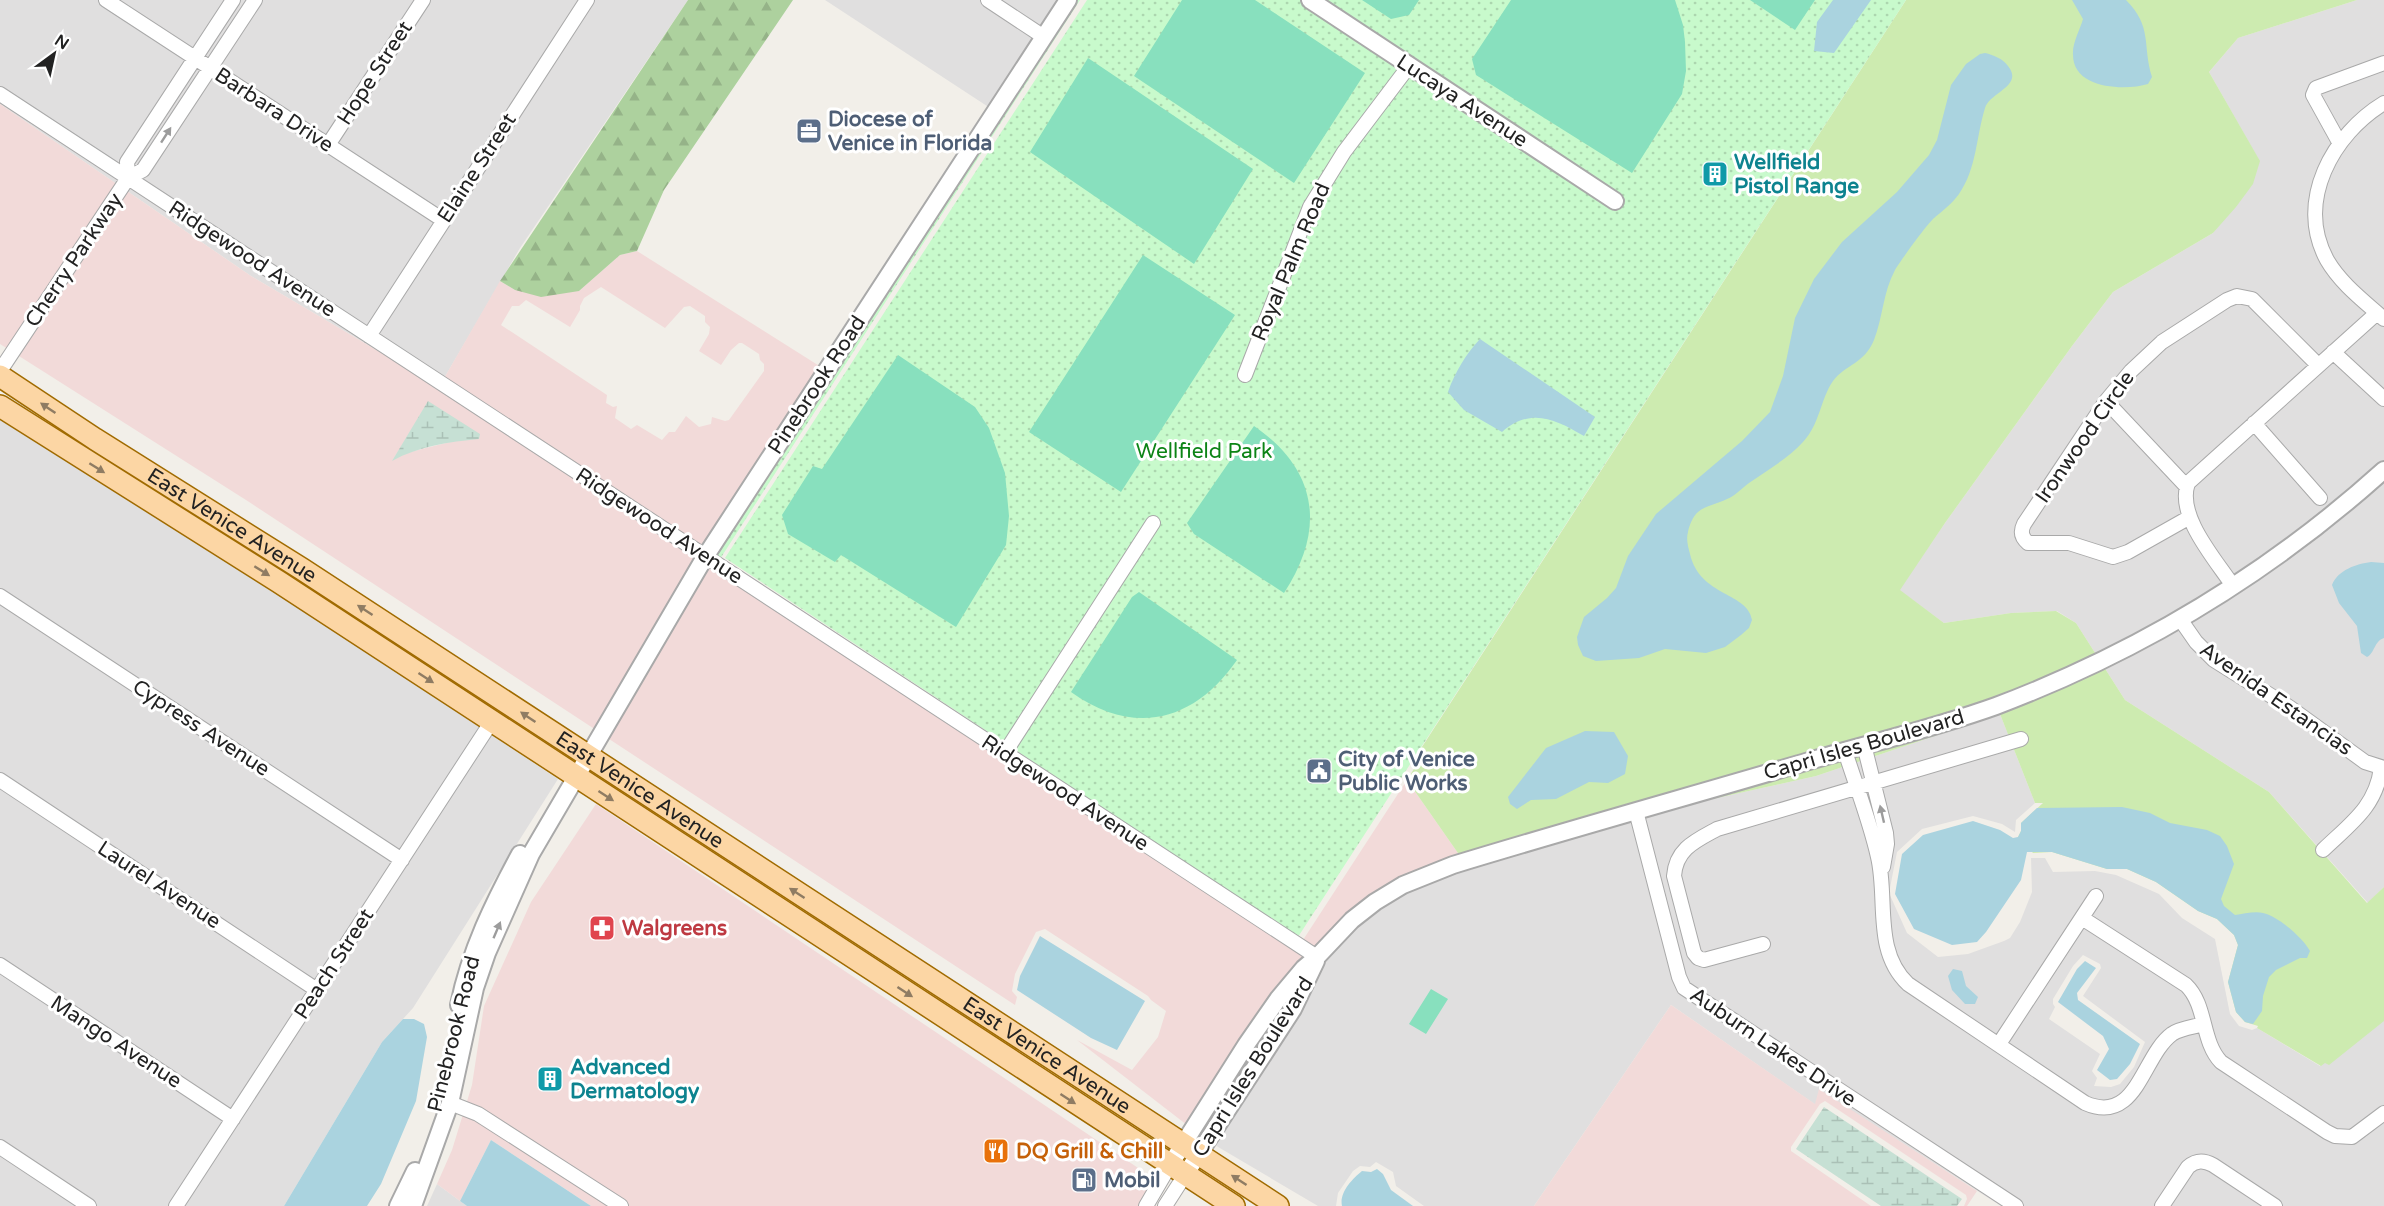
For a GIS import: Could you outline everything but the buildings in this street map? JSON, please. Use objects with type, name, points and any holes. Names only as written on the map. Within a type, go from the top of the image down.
[{"type":"main road","name":"East Venice Avenue","points":[[0,376],[95,440],[312,575],[1278,1206]]},
{"type":"main road","name":"East Venice Avenue","points":[[0,406],[279,582],[1234,1206]]},
{"type":"main road","points":[[775,907],[811,918],[861,945],[871,948],[881,947]]},
{"type":"main road","points":[[856,960],[885,960],[964,1011],[991,1019]]},
{"type":"street","name":"Barbara Drive","points":[[106,0],[443,220]]},
{"type":"street","points":[[233,0],[127,162],[128,178],[143,170],[255,0]]},
{"type":"street","name":"Hope Street","points":[[328,145],[423,0]]},
{"type":"street","name":"Elaine Street","points":[[369,336],[586,0]]},
{"type":"street","points":[[988,0],[1044,37]]},
{"type":"street","name":"Pinebrook Road","points":[[413,1206],[450,1103],[475,988],[505,895],[527,840],[555,797],[576,776],[705,557],[1068,0]]},
{"type":"street","name":"Lucaya Avenue","points":[[1310,0],[1615,201]]},
{"type":"street","points":[[2339,142],[2313,95],[2316,88],[2384,63]]},
{"type":"street","name":"Royal Palm Road","points":[[1245,375],[1303,223],[1318,192],[1344,152],[1409,66]]},
{"type":"street","name":"Ridgewood Avenue","points":[[0,94],[1317,957]]},
{"type":"street","points":[[2234,586],[2190,517],[2186,503],[2187,487],[2198,472],[2318,365],[2380,316],[2347,286],[2333,269],[2323,252],[2317,232],[2316,210],[2319,187],[2329,160],[2339,142],[2358,122],[2384,103]]},
{"type":"street","name":"Cherry Parkway","points":[[0,371],[128,178]]},
{"type":"street","name":"Ironwood Circle","points":[[2190,517],[2128,552],[2113,557],[2069,543],[2033,544],[2024,539],[2022,534],[2024,524],[2106,402],[2131,371],[2162,342],[2210,309],[2237,296],[2246,297],[2257,303],[2318,365]]},
{"type":"street","points":[[2333,352],[2384,399]]},
{"type":"street","points":[[2106,402],[2187,487]]},
{"type":"street","points":[[2254,423],[2320,498]]},
{"type":"street","name":"Capri Isles Boulevard","points":[[1178,1170],[1293,1008],[1312,973],[1317,957],[1340,931],[1391,892],[1411,881],[1453,865],[1995,706],[2082,669],[2180,619],[2300,541],[2384,470]]},
{"type":"street","points":[[1004,753],[1153,523]]},
{"type":"street","name":"Cypress Avenue","points":[[0,596],[402,860]]},
{"type":"street","name":"Avenida Estancias","points":[[2180,619],[2196,642],[2214,660],[2289,707],[2361,759],[2382,768],[2377,788],[2366,808],[2324,850]]},
{"type":"street","name":"Peach Street","points":[[176,1206],[492,721]]},
{"type":"street","points":[[1763,944],[1704,960],[1698,958],[1694,953],[1674,876],[1675,864],[1680,855],[1695,841],[1717,829],[2022,739]]},
{"type":"street","points":[[1864,745],[1886,833],[1885,856],[1881,872]]},
{"type":"street","points":[[1845,751],[1881,872],[1886,941],[1893,964],[1901,978],[1915,990],[2085,1103],[2104,1108],[2112,1107],[2126,1099],[2172,1035],[2204,1024]]},
{"type":"street","name":"Laurel Avenue","points":[[0,780],[317,990]]},
{"type":"street","name":"Auburn Lakes Drive","points":[[1636,811],[1679,977],[1684,988],[2016,1206]]},
{"type":"street","name":"Pinebrook Road","points":[[398,1206],[411,1181],[441,1094],[469,963],[505,895]]},
{"type":"street","points":[[1999,1044],[2096,896]]},
{"type":"street","points":[[2082,918],[2186,985],[2197,1000],[2214,1052],[2221,1062],[2326,1132],[2335,1136],[2352,1137],[2384,1113]]},
{"type":"street","name":"Mango Avenue","points":[[0,965],[233,1119]]},
{"type":"street","points":[[450,1103],[478,1114],[621,1206]]},
{"type":"street","points":[[0,1148],[89,1206]]},
{"type":"street","points":[[2162,1206],[2188,1167],[2193,1163],[2203,1161],[2275,1206]]},
{"type":"street","points":[[1146,1206],[1178,1170]]},
{"type":"street","points":[[1165,1206],[1178,1170]]},
{"type":"shaded area","points":[[0,0],[688,0],[520,248],[439,387],[251,276],[0,104]]},
{"type":"shaded area","points":[[825,0],[1061,0],[990,108]]},
{"type":"shaded area","points":[[2357,0],[2384,0],[2384,887],[2368,903],[2269,792],[2125,700],[2076,623],[2057,611],[2011,613],[1944,623],[1899,590],[2072,346],[2113,292],[2213,233],[2259,160],[2209,72],[2238,38]]},
{"type":"shaded area","points":[[0,104],[251,276],[439,387],[500,281],[515,290],[579,291],[620,255],[637,251],[821,367],[596,730],[246,500],[0,344]],"holes":[[[601,287],[665,328],[684,307],[690,306],[705,316],[705,322],[710,327],[709,334],[699,351],[721,365],[739,343],[759,354],[764,364],[764,371],[729,420],[712,417],[711,424],[699,427],[686,416],[675,432],[669,432],[662,440],[637,425],[631,429],[615,418],[617,406],[613,407],[606,403],[607,395],[501,325],[512,306],[519,306],[526,300],[570,327],[584,298]],[[428,402],[450,442],[406,453],[393,460]]]},
{"type":"shaded area","points":[[0,414],[142,504],[558,779],[413,1008],[382,1042],[284,1206],[0,1206]]},
{"type":"shaded area","points":[[711,558],[1303,940],[1407,780],[1460,856],[1359,906],[1187,1125],[1077,1040],[1132,1070],[1158,1037],[1166,1011],[1148,996],[1045,929],[1036,932],[1015,974],[1012,991],[1017,997],[1015,1005],[606,737]]},
{"type":"shaded area","points":[[2000,714],[2035,803],[2016,820],[2015,832],[2002,824],[1973,816],[1922,829],[1897,852],[1889,893],[1907,933],[1938,957],[1968,954],[2010,938],[2020,922],[2032,892],[2031,858],[2045,858],[2053,872],[2095,871],[2116,875],[2159,894],[2182,918],[2215,939],[2230,1014],[2239,1026],[2252,1030],[2257,1028],[2320,1066],[2384,1014],[2384,1206],[2001,1206],[1819,1090],[1816,1105],[1671,1005],[1534,1206],[1424,1206],[1396,1186],[1393,1172],[1376,1162],[1370,1167],[1360,1166],[1353,1171],[1338,1193],[1336,1206],[1318,1206],[1213,1144],[1322,961],[1356,925],[1384,903],[1431,879],[1663,810],[1816,776]],"holes":[[[2083,955],[2100,964],[2101,968],[2083,996],[2145,1042],[2134,1067],[2120,1084],[2111,1087],[2094,1086],[2097,1078],[2092,1071],[2100,1054],[2049,1019],[2055,1007],[2053,999],[2073,966]]]},
{"type":"shaded area","points":[[596,804],[1162,1184],[1147,1206],[591,1206],[491,1140],[460,1201],[437,1184],[452,1150],[472,1085],[484,1006],[531,902]]},
{"type":"shaded area","points":[[1671,1005],[1815,1104],[1819,1089],[1977,1191],[1967,1206],[1964,1206],[1966,1195],[1825,1101],[1820,1104],[1791,1147],[1791,1151],[1871,1206],[1534,1206]]},
{"type":"shaded area","points":[[437,1184],[460,1201],[467,1206],[427,1206]]},
{"type":"green space","points":[[688,0],[793,0],[664,190],[637,251],[620,255],[579,291],[541,297],[515,290],[500,281]]},
{"type":"green space","points":[[1080,0],[720,559],[711,558],[1007,105]]},
{"type":"green space","name":"Wellfield Park","points":[[1087,0],[1906,0],[1298,937],[725,558]]},
{"type":"green space","points":[[1182,0],[1255,0],[1365,73],[1294,183],[1134,76]]},
{"type":"green space","points":[[1362,0],[1419,0],[1409,15],[1391,19]]},
{"type":"green space","points":[[1511,0],[1675,0],[1683,25],[1685,42],[1686,71],[1682,94],[1632,173],[1476,75],[1472,59]]},
{"type":"green space","points":[[1750,0],[1815,0],[1795,30]]},
{"type":"green space","points":[[1906,0],[2357,0],[2238,38],[2209,72],[2260,161],[2253,184],[2213,233],[2113,292],[1945,523],[1900,590],[1944,623],[2011,613],[2056,611],[2076,623],[2125,700],[2269,792],[2367,903],[2384,887],[2384,1021],[2329,1065],[2325,1063],[2321,1066],[2257,1028],[2258,1026],[2245,1022],[2236,1012],[2228,982],[2238,945],[2234,935],[2217,919],[2198,911],[2156,882],[2127,869],[2107,869],[2052,852],[2033,853],[2018,837],[2021,823],[2043,803],[2035,803],[2000,714],[1816,776],[1663,810],[1961,711],[1460,856],[1407,780],[1422,756],[1420,750]]},
{"type":"green space","points":[[1088,58],[1253,169],[1194,264],[1030,152]]},
{"type":"green space","points":[[1143,255],[1235,315],[1121,492],[1029,432]]},
{"type":"green space","points":[[898,355],[975,407],[989,428],[1005,473],[1009,516],[1006,545],[956,627],[841,555],[835,562],[788,534],[782,515],[813,466],[822,469]]},
{"type":"green space","points":[[428,401],[480,434],[479,439],[423,448],[392,461]]},
{"type":"green space","points":[[1254,426],[1275,443],[1292,462],[1303,481],[1309,502],[1310,524],[1306,546],[1284,593],[1194,534],[1187,523]]},
{"type":"green space","points":[[1139,592],[1237,660],[1220,681],[1202,697],[1182,709],[1162,716],[1140,718],[1117,715],[1094,706],[1071,692],[1132,597]]},
{"type":"green space","points":[[1431,989],[1448,999],[1426,1034],[1409,1024]]},
{"type":"green space","points":[[1824,1107],[1962,1199],[1957,1206],[1881,1206],[1796,1149]]},
{"type":"water","points":[[1833,0],[1871,0],[1834,53],[1814,51],[1817,22]]},
{"type":"water","points":[[2072,0],[2126,0],[2140,19],[2143,28],[2152,77],[2148,84],[2114,87],[2091,81],[2081,75],[2075,66],[2073,50],[2083,19]]},
{"type":"water","points":[[1985,53],[2006,64],[2012,73],[2012,79],[1988,102],[1985,108],[1973,163],[1959,194],[1929,223],[1895,270],[1870,348],[1833,381],[1813,428],[1797,448],[1733,496],[1698,512],[1690,524],[1687,535],[1695,568],[1703,579],[1749,611],[1752,620],[1749,628],[1725,647],[1706,653],[1665,649],[1639,658],[1596,661],[1583,656],[1577,637],[1584,617],[1616,588],[1628,556],[1656,514],[1742,441],[1770,412],[1783,376],[1795,318],[1814,279],[1842,242],[1897,192],[1929,155],[1937,140],[1951,85],[1966,64]]},
{"type":"water","points":[[1480,339],[1595,417],[1584,436],[1543,418],[1523,420],[1502,432],[1464,410],[1448,392],[1461,364]]},
{"type":"water","points":[[2371,562],[2384,563],[2384,638],[2378,642],[2367,657],[2361,653],[2357,626],[2339,603],[2332,585],[2339,575],[2348,569]]},
{"type":"water","points":[[1585,731],[1614,732],[1628,756],[1625,774],[1608,783],[1589,782],[1556,799],[1531,800],[1517,809],[1510,804],[1508,797],[1546,748]]},
{"type":"water","points":[[2122,807],[2150,813],[2170,823],[2207,830],[2220,836],[2234,864],[2221,899],[2224,906],[2235,915],[2260,912],[2276,918],[2307,946],[2310,951],[2307,958],[2300,958],[2276,970],[2269,977],[2263,996],[2262,1011],[2253,1024],[2245,1022],[2236,1012],[2228,982],[2238,945],[2234,935],[2217,919],[2198,911],[2156,882],[2127,869],[2107,869],[2052,852],[2027,852],[2021,880],[1986,932],[1977,942],[1952,945],[1914,929],[1895,894],[1902,854],[1923,835],[1973,821],[2000,830],[2013,838],[2018,837],[2021,823],[2037,808]]},
{"type":"water","points":[[1040,936],[1145,1001],[1117,1050],[1091,1038],[1017,990],[1020,976]]},
{"type":"water","points":[[2085,961],[2096,968],[2077,993],[2078,1000],[2140,1044],[2130,1064],[2117,1079],[2110,1080],[2097,1070],[2109,1049],[2103,1036],[2058,1002],[2077,969]]},
{"type":"water","points":[[1953,969],[1962,971],[1966,986],[1978,997],[1975,1004],[1965,1004],[1952,990],[1948,976]]},
{"type":"water","points":[[403,1019],[414,1019],[424,1024],[427,1037],[416,1101],[381,1184],[367,1206],[284,1206],[382,1042]]},
{"type":"water","points":[[491,1140],[591,1206],[467,1206],[460,1201]]},
{"type":"water","points":[[1377,1169],[1383,1174],[1391,1190],[1413,1206],[1342,1206],[1344,1191],[1354,1178],[1362,1171],[1371,1172]]},
{"type":"place","name":"Diocese of Venice in Florida","points":[[809,131]]},
{"type":"place","name":"Wellfield Pistol Range","points":[[1715,174]]},
{"type":"place","name":"City of Venice Public Works","points":[[1319,771]]},
{"type":"place","name":"Walgreens","points":[[602,928]]},
{"type":"place","name":"Advanced Dermatology","points":[[550,1079]]},
{"type":"place","name":"DQ Grill & Chill","points":[[996,1151]]},
{"type":"place","name":"Mobil","points":[[1084,1180]]}]
